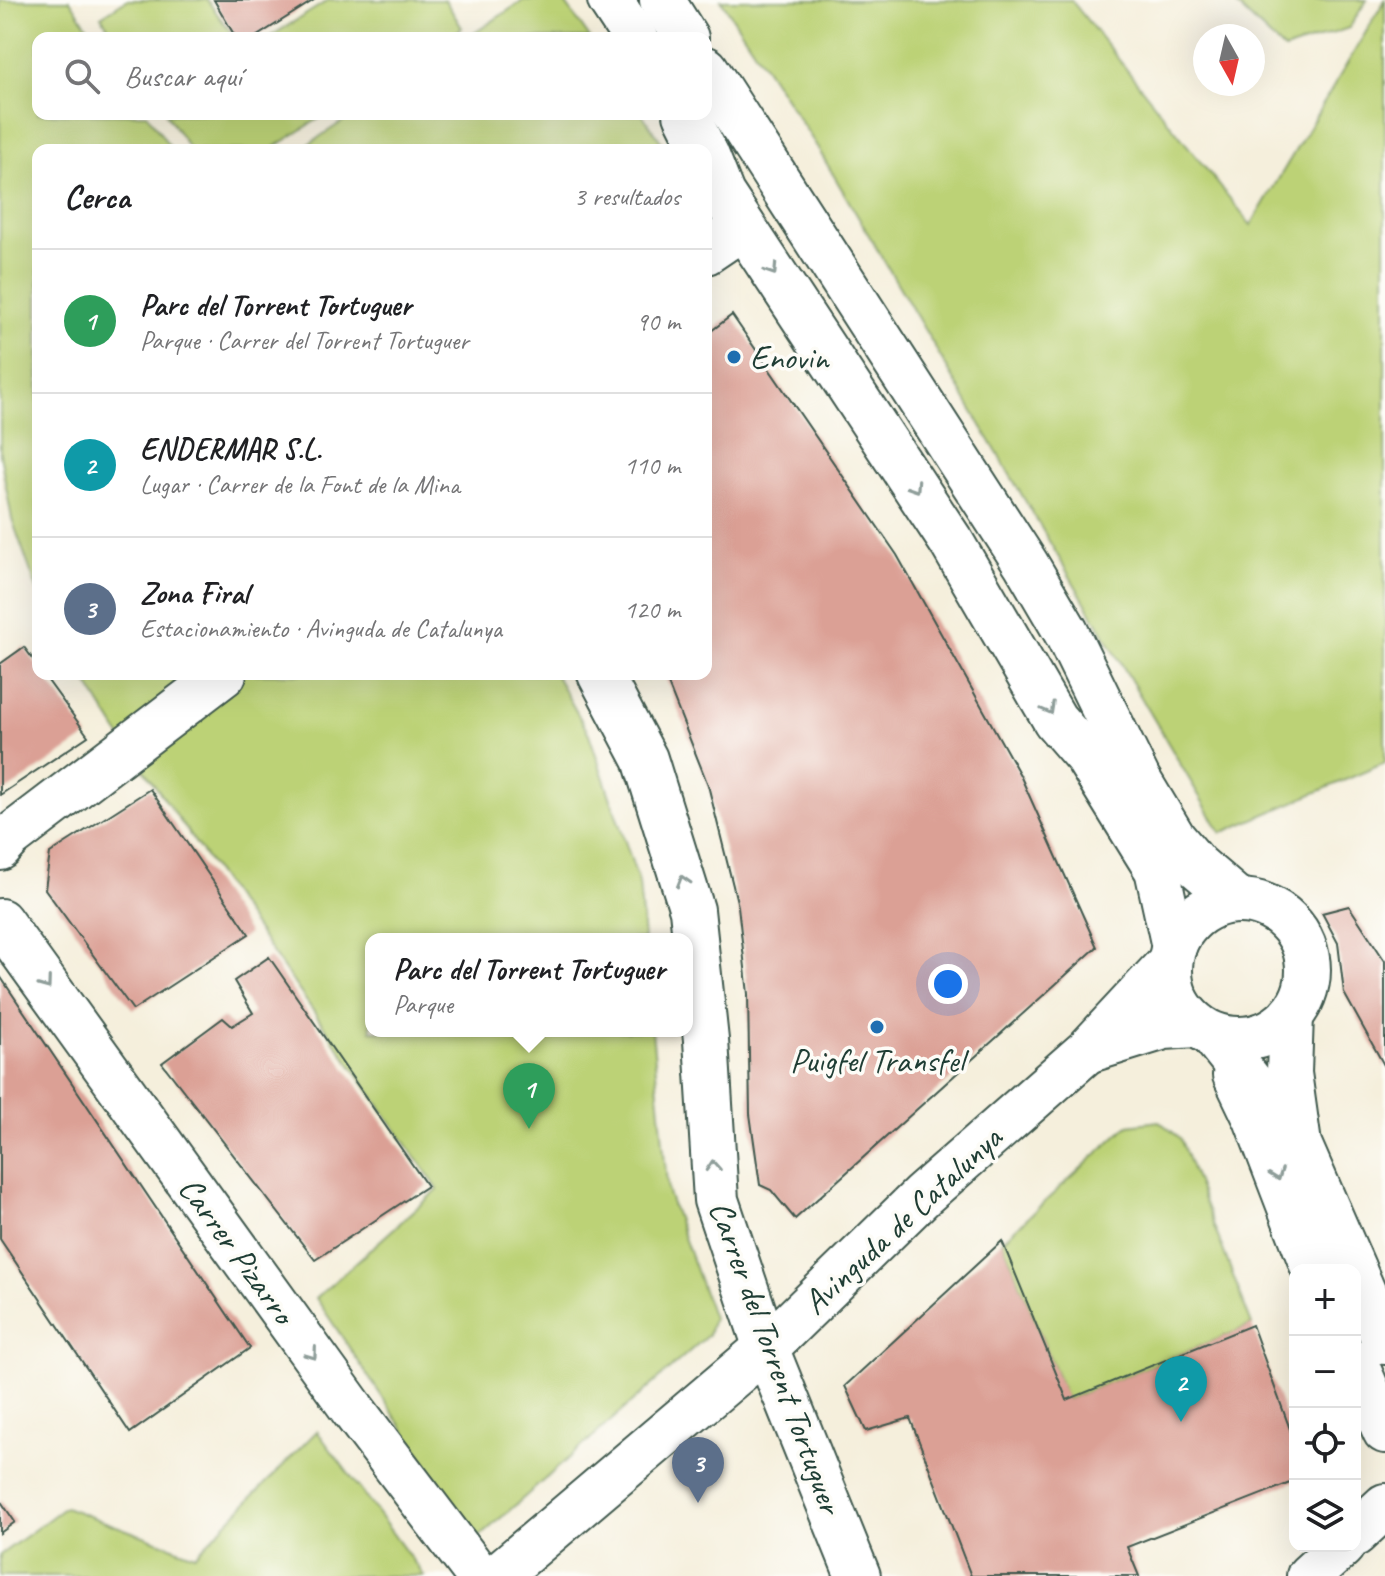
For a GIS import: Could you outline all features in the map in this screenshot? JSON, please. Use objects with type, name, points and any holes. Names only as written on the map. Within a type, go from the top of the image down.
[{"type":"street","points":[[610,0],[631,32]]},
{"type":"street","points":[[662,0],[682,32]]},
{"type":"street","points":[[712,78],[1026,564],[1073,644],[1138,779],[1174,839],[1197,866],[1238,901]]},
{"type":"street","points":[[689,120],[701,144]]},
{"type":"street","points":[[712,169],[722,194],[743,227],[952,543],[1055,720],[1087,757],[1155,866]]},
{"type":"street","points":[[712,248],[743,227]]},
{"type":"street","points":[[0,848],[10,837],[216,680]]},
{"type":"street","name":"Carrer del Torrent Tortuguer","points":[[603,680],[645,759],[692,910],[706,1040],[716,1200],[766,1348],[858,1576]]},
{"type":"street","points":[[1138,779],[1172,955],[1174,998],[1211,1037],[1299,1144]]},
{"type":"street","points":[[1172,955],[1185,928],[1202,912],[1216,905],[1238,901],[1266,906],[1286,918],[1304,944],[1307,980],[1291,1015],[1289,1073],[1299,1144],[1351,1264]]},
{"type":"street","name":"Carrer Pizarro","points":[[0,921],[343,1397],[479,1576]]},
{"type":"street","name":"Avinguda de Catalunya","points":[[497,1576],[766,1348],[923,1195],[1087,1051],[1172,955]]},
{"type":"street","points":[[1211,1037],[1240,1039],[1265,1034],[1291,1015]]},
{"type":"street","name":"Avinguda de Catalunya","points":[[1087,1051],[1164,1027],[1211,1037]]},
{"type":"street","points":[[1211,1037],[1256,1119],[1307,1253]]},
{"type":"street","points":[[1361,1287],[1385,1342]]},
{"type":"street","points":[[1361,1376],[1385,1431]]},
{"type":"street","points":[[1361,1528],[1385,1506]]},
{"type":"street","points":[[1309,1576],[1335,1552]]},
{"type":"green space","points":[[0,0],[70,0],[91,32],[32,32],[32,120],[151,120],[168,144],[32,144],[32,575],[12,519],[0,454]]},
{"type":"green space","points":[[126,0],[207,0],[231,32],[112,32],[101,16]]},
{"type":"green space","points":[[329,0],[445,0],[462,28],[456,32],[278,32]]},
{"type":"green space","points":[[524,0],[563,0],[586,32],[476,32]]},
{"type":"green space","points":[[721,0],[1071,0],[1251,225],[1385,0],[1385,763],[1221,833],[814,142]]},
{"type":"green space","points":[[1231,0],[1367,0],[1349,28],[1284,50],[1265,32],[1265,24],[1256,24]]},
{"type":"green space","points":[[170,120],[317,120],[279,144],[186,144]]},
{"type":"green space","points":[[345,120],[646,120],[663,144],[309,144]]},
{"type":"green space","points":[[86,680],[558,680],[589,734],[639,883],[643,933],[365,933],[365,1037],[653,1037],[668,1193],[713,1318],[708,1335],[477,1539],[316,1298],[438,1189],[117,731]]},
{"type":"green space","points":[[1159,1121],[1180,1138],[1252,1325],[1067,1400],[1002,1241],[1128,1125]]},
{"type":"green space","points":[[317,1431],[424,1576],[0,1576],[0,1555],[65,1507],[195,1555]]},
{"type":"building","points":[[214,0],[314,0],[263,32],[233,32]]},
{"type":"building","points":[[732,315],[897,555],[1020,775],[1097,947],[795,1219],[771,1190],[760,1185],[750,1114],[748,994],[738,906],[708,785],[666,680],[712,680],[712,330]]},
{"type":"building","points":[[24,647],[32,658],[32,680],[47,680],[88,736],[0,795],[0,664]]},
{"type":"building","points":[[150,789],[249,934],[133,1010],[45,889],[50,853]]},
{"type":"building","points":[[1349,906],[1385,961],[1385,1067],[1344,993],[1338,943],[1322,913]]},
{"type":"building","points":[[269,957],[427,1186],[315,1260],[162,1063],[223,1018],[232,1026],[253,1013],[234,981]]},
{"type":"building","points":[[0,976],[250,1348],[130,1433],[0,1239]]},
{"type":"building","points":[[1002,1241],[1067,1400],[1252,1325],[1289,1427],[1289,1483],[1127,1547],[1139,1576],[971,1576],[910,1418],[866,1431],[845,1386]]},
{"type":"building","points":[[0,1500],[15,1522],[0,1533]]},
{"type":"place","name":"Enovin","points":[[734,357]]},
{"type":"place","name":"Puigfel Transfel","points":[[877,1027]]},
{"type":"place","name":"Parc del Torrent Tortuguer","points":[[529,1129]]},
{"type":"place","name":"ENDERMAR S.L.","points":[[1181,1422]]},
{"type":"place","name":"Zona Firal","points":[[698,1503]]}]
